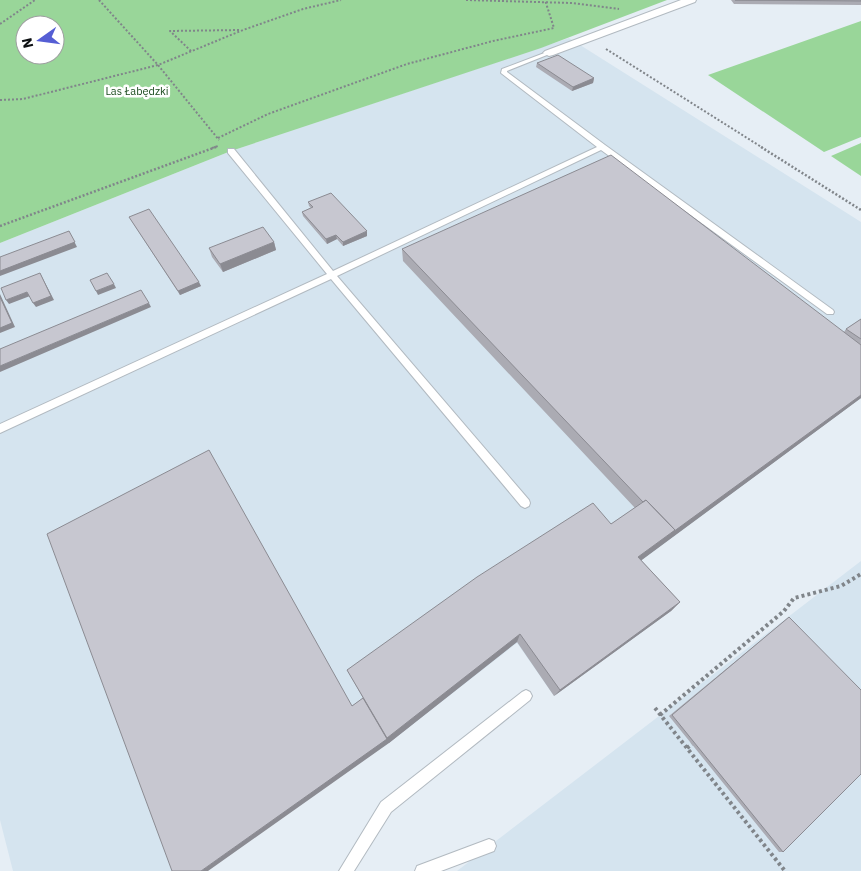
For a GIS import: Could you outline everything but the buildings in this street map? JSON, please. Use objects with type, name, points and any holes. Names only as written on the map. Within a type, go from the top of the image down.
[{"type":"street","points":[[549,53],[691,0]]},
{"type":"lane","points":[[549,53],[504,70],[504,73],[602,147],[830,312]]},
{"type":"lane","points":[[0,429],[602,147]]},
{"type":"lane","points":[[231,151],[525,503]]},
{"type":"lane","points":[[346,871],[386,806],[526,696]]},
{"type":"lane","points":[[422,871],[489,846]]},
{"type":"path","points":[[0,24],[35,0]]},
{"type":"path","points":[[0,226],[223,144],[158,65],[99,0]]},
{"type":"path","points":[[0,100],[23,99],[158,65],[244,30],[303,9],[341,0]]},
{"type":"path","points":[[466,0],[544,1],[626,9]]},
{"type":"path","points":[[218,138],[268,114],[407,64],[492,41],[554,28],[544,1]]},
{"type":"path","points":[[191,52],[170,31],[244,30]]},
{"type":"path","points":[[589,38],[861,210]]},
{"type":"path","points":[[660,715],[784,611],[794,598],[841,586],[861,574]]},
{"type":"path","points":[[655,708],[785,871]]},
{"type":"path","points":[[687,748],[692,744]]},
{"type":"path","points":[[740,814],[745,809]]},
{"type":"shaded area","points":[[569,38],[861,222],[861,398],[631,568],[671,611],[554,696],[517,643],[389,743],[196,871],[13,871],[0,820],[0,243],[231,151]]},
{"type":"shaded area","points":[[861,561],[861,871],[457,871]]},
{"type":"green space","name":"Las Łabędzki","points":[[0,0],[667,0],[541,48],[231,151],[0,243]]},
{"type":"green space","points":[[861,21],[861,137],[824,152],[708,75]]},
{"type":"green space","points":[[861,143],[861,176],[831,156]]}]
